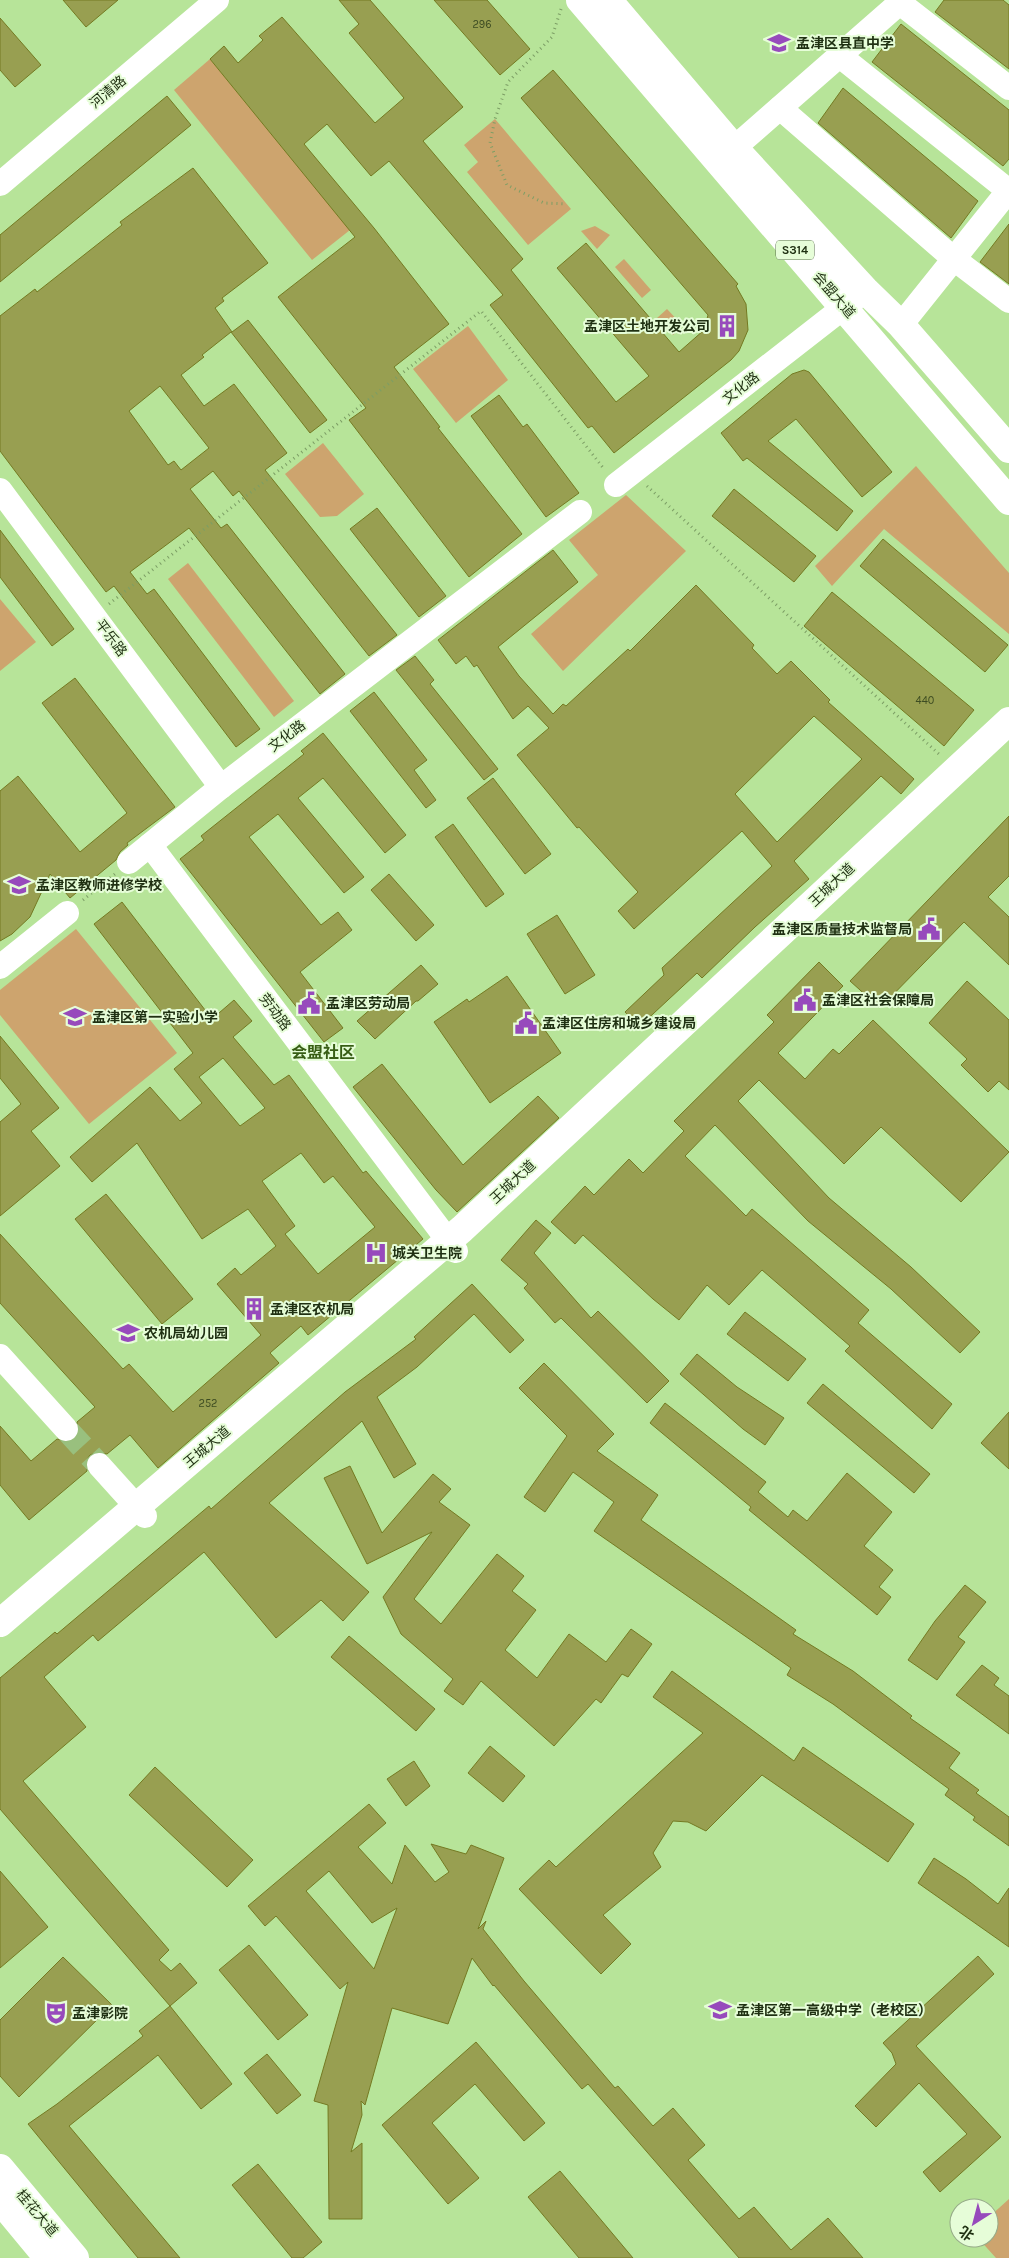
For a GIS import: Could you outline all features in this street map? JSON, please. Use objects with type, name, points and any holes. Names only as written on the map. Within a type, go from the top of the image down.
[{"type":"main road","name":"会盟大道","points":[[608,0],[734,148],[865,290],[901,325],[1009,449]]},
{"type":"main road","name":"会盟大道","points":[[572,3],[844,307],[1009,501]]},
{"type":"main road","name":"王城大道","points":[[0,1622],[452,1246],[1009,721]]},
{"type":"main road","name":"王城大道","points":[[0,1639],[145,1516],[452,1246],[1009,738]]},
{"type":"main road","name":"桂花大道","points":[[0,2168],[75,2258]]},
{"type":"main road","name":"桂花大道","points":[[0,2200],[48,2258]]},
{"type":"street","name":"河清路","points":[[0,162],[192,0]]},
{"type":"street","name":"河清路","points":[[0,184],[217,0]]},
{"type":"street","points":[[734,148],[901,2],[1009,88]]},
{"type":"street","points":[[840,56],[1009,191],[901,325]]},
{"type":"street","points":[[780,108],[954,259],[1009,301]]},
{"type":"street","name":"文化路","points":[[624,479],[865,290]]},
{"type":"street","name":"平乐路","points":[[0,490],[222,787]]},
{"type":"street","name":"文化路","points":[[129,862],[222,787],[580,512]]},
{"type":"street","name":"劳动路","points":[[150,845],[452,1246]]},
{"type":"street","points":[[0,967],[67,913]]},
{"type":"street","points":[[0,1356],[66,1429]]},
{"type":"street","points":[[99,1465],[145,1516]]},
{"type":"path","points":[[566,204],[544,203],[507,184],[490,143],[494,119],[508,82],[552,37],[560,11],[572,3]]},
{"type":"path","points":[[94,616],[481,311],[624,479],[956,770]]},
{"type":"path","points":[[67,913],[129,862]]},
{"type":"shaded area","points":[[210,59],[350,230],[312,260],[174,90]]},
{"type":"shaded area","points":[[495,119],[571,209],[528,245],[467,172],[478,162],[464,145]]},
{"type":"shaded area","points":[[595,226],[610,235],[597,249],[581,231]]},
{"type":"shaded area","points":[[624,259],[651,290],[642,298],[615,267]]},
{"type":"shaded area","points":[[667,309],[683,326],[673,335],[657,318]]},
{"type":"shaded area","points":[[468,326],[508,380],[456,423],[413,369]]},
{"type":"shaded area","points":[[323,443],[364,494],[337,516],[320,517],[285,474]]},
{"type":"shaded area","points":[[916,466],[1009,573],[1009,634],[884,529],[832,586],[815,566]]},
{"type":"shaded area","points":[[626,495],[686,551],[563,671],[531,634],[598,575],[569,540]]},
{"type":"shaded area","points":[[188,563],[294,701],[274,717],[168,579]]},
{"type":"shaded area","points":[[0,599],[36,642],[0,671]]},
{"type":"shaded area","name":"孟津区第一实验小学","points":[[76,929],[177,1053],[89,1124],[0,1015],[0,990]]},
{"type":"shaded area","points":[[1009,2199],[1009,2258],[996,2258],[987,2248],[999,2248],[999,2208]]},
{"type":"building","points":[[63,0],[118,0],[86,27]]},
{"type":"building","points":[[339,0],[370,0],[463,107],[423,141],[523,259],[511,270],[616,402],[649,376],[557,268],[586,243],[679,352],[704,330],[708,315],[521,98],[553,70],[738,284],[736,286],[746,304],[748,330],[739,351],[731,360],[614,453],[592,426],[588,428],[490,305],[503,295],[389,161],[371,176],[327,124],[304,144],[374,228],[449,324],[394,367],[440,427],[438,428],[522,534],[469,577],[349,420],[366,408],[278,297],[355,237],[210,59],[224,46],[238,63],[263,40],[259,36],[282,17],[375,123],[404,98],[349,33],[359,24]]},
{"type":"building","points":[[434,0],[487,0],[530,49],[500,75]]},
{"type":"building","points":[[944,0],[1003,0],[1009,5],[1009,69],[935,12]]},
{"type":"building","points":[[0,18],[41,65],[15,87],[0,70]]},
{"type":"building","points":[[901,24],[1009,110],[1009,159],[1003,166],[872,62]]},
{"type":"building","points":[[843,88],[978,201],[951,238],[818,123]]},
{"type":"building","points":[[167,96],[191,125],[0,282],[0,235]]},
{"type":"building","points":[[193,168],[268,263],[222,298],[224,301],[215,308],[232,332],[248,320],[327,420],[310,433],[231,332],[181,375],[204,406],[234,384],[287,453],[265,470],[397,635],[369,656],[239,491],[233,496],[213,471],[190,489],[221,528],[227,524],[345,674],[320,694],[189,528],[130,572],[147,594],[154,589],[260,729],[236,747],[114,586],[106,592],[0,451],[0,316],[35,289],[37,292],[122,225],[120,222]],"holes":[[[160,386],[209,448],[181,470],[174,461],[168,465],[129,411]]]},
{"type":"building","points":[[1009,224],[1009,284],[980,262]]},
{"type":"building","points":[[804,370],[809,372],[892,472],[862,497],[796,419],[768,441],[853,511],[837,531],[747,458],[743,461],[721,433],[792,374]]},
{"type":"building","points":[[499,395],[523,427],[527,424],[579,493],[546,517],[471,416]]},
{"type":"building","points":[[734,489],[816,556],[794,582],[712,516]]},
{"type":"building","points":[[377,508],[446,596],[419,617],[350,529]]},
{"type":"building","points":[[0,530],[74,629],[52,646],[0,577]]},
{"type":"building","points":[[883,539],[1008,645],[985,672],[860,566]]},
{"type":"building","points":[[553,550],[578,582],[498,647],[519,676],[553,714],[563,704],[566,706],[628,649],[630,651],[696,585],[754,645],[752,648],[777,674],[791,661],[830,700],[828,702],[914,779],[901,794],[881,776],[794,861],[809,879],[702,978],[697,973],[639,1027],[625,1012],[664,975],[662,968],[772,866],[742,831],[634,929],[618,911],[638,892],[579,827],[577,828],[517,755],[549,728],[528,706],[513,719],[477,665],[474,667],[466,656],[456,664],[438,640]],"holes":[[[814,716],[862,759],[777,842],[735,794]]]},
{"type":"building","points":[[832,592],[974,710],[944,746],[804,626]]},
{"type":"building","points":[[415,656],[434,680],[430,684],[498,769],[484,780],[396,670]]},
{"type":"building","points":[[75,678],[175,807],[127,843],[128,845],[120,852],[116,860],[70,898],[50,874],[30,917],[12,934],[0,941],[0,791],[18,776],[80,852],[127,813],[42,703]]},
{"type":"building","points":[[374,692],[427,760],[414,770],[436,800],[426,808],[350,711]]},
{"type":"building","points":[[323,733],[406,835],[385,853],[323,778],[298,798],[364,877],[344,893],[278,814],[249,837],[321,925],[338,912],[352,930],[300,972],[343,1028],[324,1042],[180,859],[204,840],[201,836],[304,754],[301,751]]},
{"type":"building","points":[[493,778],[551,854],[525,874],[467,798]]},
{"type":"building","name":"孟津区质量技术监督局","points":[[1009,816],[1009,876],[988,897],[1009,917],[1009,965],[964,922],[880,1008],[850,981]]},
{"type":"building","points":[[453,824],[504,894],[486,907],[435,837]]},
{"type":"building","points":[[389,874],[434,925],[416,941],[371,890]]},
{"type":"building","points":[[122,902],[212,1019],[234,1000],[252,1021],[233,1037],[274,1085],[289,1075],[363,1173],[366,1171],[423,1239],[308,1335],[301,1326],[270,1353],[279,1363],[158,1468],[130,1435],[107,1454],[97,1452],[90,1455],[86,1461],[87,1471],[29,1520],[0,1485],[0,1426],[31,1461],[57,1439],[68,1442],[75,1439],[79,1433],[77,1422],[95,1407],[0,1303],[0,1234],[123,1369],[129,1364],[173,1412],[261,1335],[217,1284],[235,1268],[241,1275],[276,1246],[248,1209],[202,1239],[137,1143],[92,1182],[70,1157],[150,1087],[180,1121],[202,1103],[174,1069],[193,1053],[94,924]],"holes":[[[223,1058],[265,1108],[240,1126],[199,1077]],[[301,1153],[324,1183],[333,1176],[375,1227],[318,1274],[285,1234],[295,1226],[262,1181]]]},
{"type":"building","points":[[557,915],[595,975],[565,994],[527,934]]},
{"type":"building","points":[[819,962],[843,986],[778,1053],[805,1079],[833,1049],[839,1054],[873,1020],[1009,1152],[961,1202],[881,1127],[844,1164],[759,1080],[738,1101],[829,1198],[911,1267],[980,1332],[960,1353],[891,1289],[808,1221],[715,1125],[685,1156],[746,1216],[752,1209],[869,1310],[858,1323],[952,1404],[932,1429],[845,1351],[850,1346],[762,1270],[729,1305],[707,1285],[679,1320],[653,1299],[583,1235],[575,1244],[551,1222],[585,1186],[594,1195],[629,1159],[643,1173],[684,1131],[674,1121],[774,1022],[767,1015]]},
{"type":"building","points":[[421,965],[438,984],[416,1001],[375,1039],[357,1021]]},
{"type":"building","points":[[507,976],[561,1053],[490,1103],[434,1022],[467,999],[469,1002]]},
{"type":"building","points":[[967,981],[1009,1020],[1009,1090],[999,1081],[988,1092],[961,1065],[967,1059],[929,1023]]},
{"type":"building","points":[[0,1036],[59,1108],[31,1131],[60,1166],[0,1216],[0,1122],[21,1104],[0,1078]]},
{"type":"building","points":[[382,1064],[463,1165],[538,1096],[559,1118],[457,1212],[436,1190],[353,1087]]},
{"type":"building","points":[[106,1194],[193,1299],[162,1324],[75,1219]]},
{"type":"building","points":[[536,1220],[551,1233],[534,1253],[591,1318],[598,1311],[669,1381],[647,1403],[561,1318],[555,1323],[524,1288],[528,1284],[501,1260]]},
{"type":"building","points":[[472,1284],[524,1340],[510,1353],[474,1314],[417,1367],[377,1397],[416,1464],[394,1478],[362,1421],[269,1503],[369,1592],[343,1621],[321,1600],[276,1638],[204,1552],[98,1641],[93,1635],[44,1677],[86,1727],[23,1781],[169,1950],[159,1960],[171,1971],[180,1963],[197,1983],[170,2006],[0,1809],[0,1678],[55,1632],[57,1634],[209,1506],[211,1509],[345,1392],[416,1339],[414,1337]]},
{"type":"building","points":[[745,1312],[806,1359],[788,1381],[727,1334]]},
{"type":"building","points":[[697,1354],[737,1387],[784,1418],[765,1445],[743,1429],[680,1374]]},
{"type":"building","points":[[544,1363],[614,1434],[597,1451],[658,1495],[641,1520],[796,1630],[793,1634],[853,1671],[912,1716],[910,1718],[960,1753],[949,1768],[979,1790],[976,1793],[1009,1817],[1009,1846],[973,1820],[975,1817],[945,1795],[949,1789],[833,1704],[787,1675],[791,1668],[594,1531],[614,1502],[573,1472],[545,1512],[524,1497],[567,1436],[519,1388]]},
{"type":"building","points":[[823,1384],[930,1474],[914,1493],[807,1403]]},
{"type":"building","points":[[665,1403],[766,1482],[758,1492],[788,1517],[793,1510],[807,1521],[847,1473],[892,1512],[864,1546],[893,1570],[879,1587],[891,1597],[877,1615],[749,1510],[751,1507],[650,1423]]},
{"type":"building","points":[[1009,1412],[1009,1469],[981,1443]]},
{"type":"building","points":[[350,1466],[382,1533],[433,1474],[451,1489],[439,1502],[470,1525],[414,1599],[441,1624],[497,1554],[524,1576],[512,1591],[536,1610],[505,1650],[537,1678],[569,1634],[606,1662],[631,1629],[652,1644],[628,1677],[622,1674],[601,1703],[596,1699],[554,1746],[481,1681],[463,1705],[444,1691],[453,1679],[401,1634],[383,1597],[432,1532],[367,1564],[324,1478]]},
{"type":"building","points":[[965,1585],[986,1602],[958,1637],[965,1642],[937,1680],[908,1660],[935,1621]]},
{"type":"building","points":[[349,1636],[435,1709],[416,1731],[331,1657]]},
{"type":"building","points":[[982,1665],[999,1678],[994,1685],[1009,1696],[1009,1734],[956,1695]]},
{"type":"building","points":[[672,1671],[794,1761],[803,1747],[914,1824],[888,1862],[762,1775],[706,1831],[688,1822],[673,1821],[653,1853],[661,1867],[603,1915],[631,1944],[601,1974],[519,1889],[549,1860],[556,1867],[703,1733],[653,1697]]},
{"type":"building","points":[[490,1746],[525,1776],[503,1802],[468,1773]]},
{"type":"building","points":[[414,1761],[430,1786],[406,1806],[387,1779]]},
{"type":"building","points":[[155,1767],[253,1860],[227,1887],[129,1795]]},
{"type":"building","points":[[369,1804],[386,1823],[358,1847],[392,1884],[405,1845],[435,1882],[449,1872],[431,1844],[466,1854],[471,1845],[504,1858],[478,1929],[486,1921],[483,1929],[524,1981],[615,2088],[618,2086],[653,2126],[673,2108],[705,2145],[688,2160],[739,2219],[754,2207],[791,2250],[828,2218],[863,2258],[739,2258],[588,2084],[582,2089],[493,1986],[472,1958],[448,2024],[392,2008],[365,2105],[361,2101],[362,2115],[351,2152],[362,2143],[362,2219],[329,2219],[328,2105],[314,2101],[348,1982],[340,1989],[276,1916],[265,1926],[248,1906]],"holes":[[[329,1871],[372,1923],[397,1908],[374,1969],[306,1891]]]},
{"type":"building","points":[[934,1858],[966,1879],[998,1904],[1009,1888],[1009,1947],[918,1883]]},
{"type":"building","points":[[0,1871],[48,1927],[0,1968]]},
{"type":"building","points":[[249,1945],[308,2015],[278,2040],[219,1970]]},
{"type":"building","points":[[978,1956],[994,1974],[916,2046],[1001,2137],[940,2192],[923,2172],[967,2134],[919,2083],[876,2127],[855,2106],[896,2064],[892,2053],[883,2043]]},
{"type":"building","name":"孟津影院","points":[[63,1957],[112,2005],[19,2097],[0,2076],[0,2020]]},
{"type":"building","points":[[170,2006],[232,2084],[201,2109],[158,2055],[69,2126],[180,2258],[138,2258],[28,2124],[57,2104],[143,2036],[139,2031]]},
{"type":"building","points":[[476,2042],[545,2123],[524,2141],[475,2084],[432,2123],[479,2178],[448,2204],[382,2125]]},
{"type":"building","points":[[267,2054],[301,2095],[277,2114],[244,2073]]},
{"type":"building","points":[[258,2164],[322,2242],[303,2258],[292,2258],[232,2185]]},
{"type":"building","points":[[560,2171],[633,2258],[579,2258],[528,2197]]},
{"type":"tunnel","points":[[66,1429],[99,1465]]},
{"type":"place","name":"孟津区县直中学","points":[[779,43]]},
{"type":"place","name":"孟津区土地开发公司","points":[[727,326]]},
{"type":"place","name":"孟津区教师进修学校","points":[[19,885]]},
{"type":"place","name":"孟津区质量技术监督局","points":[[929,929]]},
{"type":"place","name":"孟津区社会保障局","points":[[805,1000]]},
{"type":"place","name":"孟津区劳动局","points":[[309,1003]]},
{"type":"place","name":"孟津区第一实验小学","points":[[75,1017]]},
{"type":"place","name":"孟津区住房和城乡建设局","points":[[526,1023]]},
{"type":"place","name":"城关卫生院","points":[[376,1253]]},
{"type":"place","name":"孟津区农机局","points":[[254,1309]]},
{"type":"place","name":"农机局幼儿园","points":[[128,1333]]},
{"type":"place","name":"孟津区第一高级中学（老校区）","points":[[720,2010]]},
{"type":"place","name":"孟津影院","points":[[56,2013]]},
{"type":"district","name":"会盟社区","points":[[323,1052]]}]
